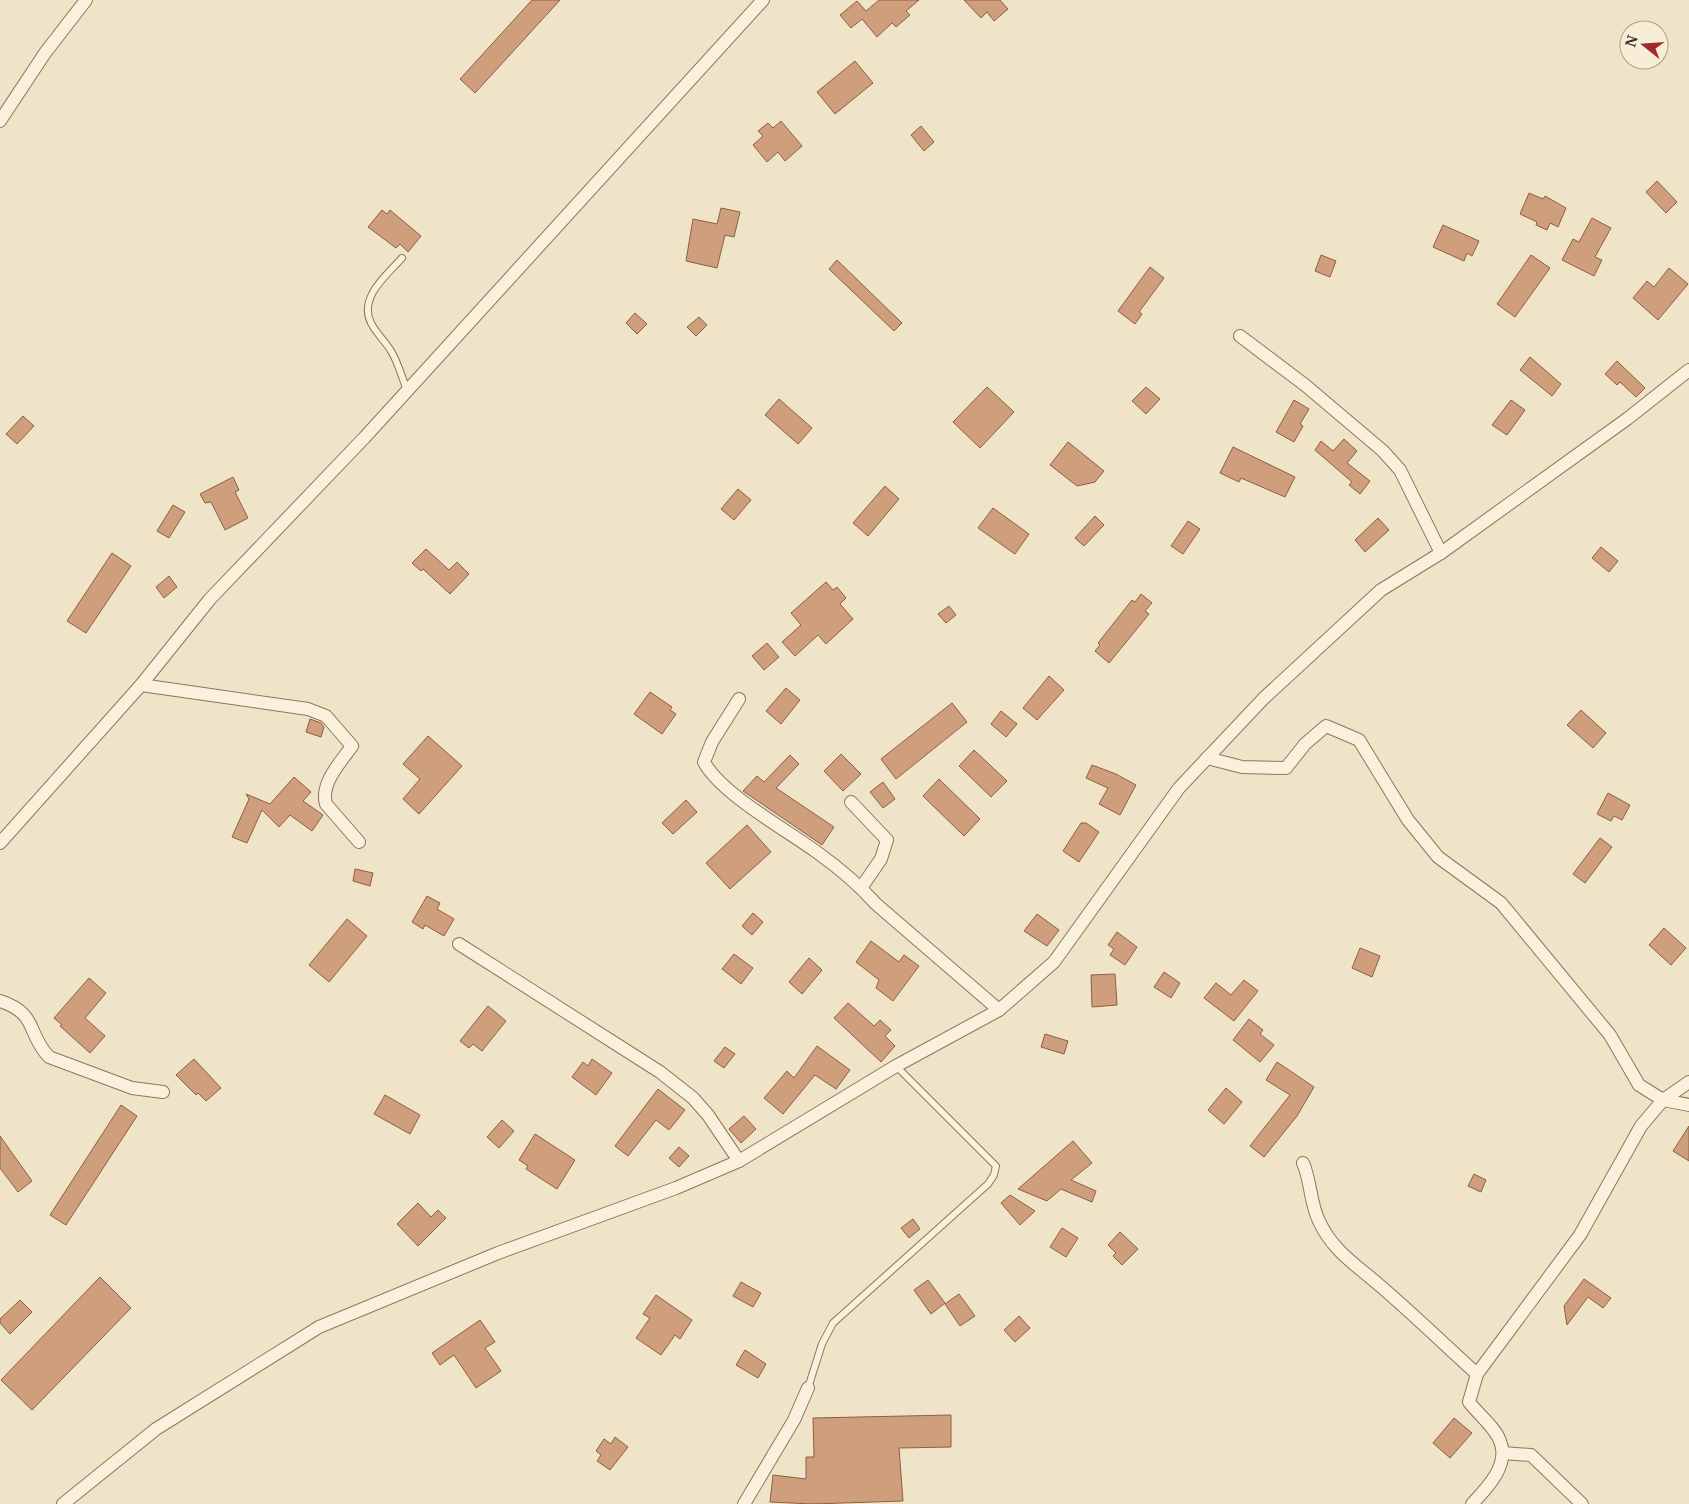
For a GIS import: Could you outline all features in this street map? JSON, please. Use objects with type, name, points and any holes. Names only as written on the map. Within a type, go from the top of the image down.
[{"type":"street","points":[[0,121],[45,53],[86,0]]},
{"type":"street","points":[[0,843],[141,685],[210,599],[365,437],[763,0]]},
{"type":"street","points":[[1240,336],[1305,386],[1383,451],[1400,470],[1442,553]]},
{"type":"street","points":[[63,1504],[156,1429],[319,1327],[498,1253],[676,1188],[739,1161],[896,1066],[999,1010],[1054,962],[1179,788],[1264,698],[1381,590],[1442,553],[1627,419],[1689,370]]},
{"type":"street","points":[[141,685],[308,709],[326,716],[352,746],[336,769],[324,792],[324,798],[326,804],[359,842]]},
{"type":"street","points":[[739,699],[712,742],[704,762],[711,775],[861,888],[876,904],[999,1010]]},
{"type":"street","points":[[1206,758],[1242,766],[1286,768],[1305,744],[1326,726],[1359,740],[1408,820],[1438,857],[1501,903],[1610,1035],[1639,1085],[1664,1100],[1689,1106]]},
{"type":"street","points":[[851,802],[887,840],[881,859],[861,888]]},
{"type":"street","points":[[459,944],[660,1072],[693,1098],[708,1115],[739,1161]]},
{"type":"street","points":[[0,1001],[24,1013],[42,1050],[49,1057],[132,1088],[163,1092]]},
{"type":"street","points":[[1472,1504],[1497,1474],[1504,1454],[1500,1440],[1469,1402],[1477,1374],[1580,1234],[1641,1126],[1664,1100],[1689,1082]]},
{"type":"street","points":[[1303,1163],[1309,1177],[1318,1220],[1330,1241],[1350,1263],[1377,1283],[1477,1374]]},
{"type":"street","points":[[744,1504],[794,1420],[808,1388]]},
{"type":"street","points":[[1504,1454],[1531,1455],[1582,1504]]},
{"type":"lane","points":[[402,258],[374,288],[368,303],[368,313],[371,322],[393,354],[407,390]]},
{"type":"lane","points":[[808,1388],[822,1344],[833,1323],[988,1184],[994,1175],[996,1166],[896,1066]]},
{"type":"building","points":[[532,0],[560,0],[475,93],[460,79]]},
{"type":"building","points":[[879,0],[919,0],[906,11],[910,15],[896,27],[892,23],[877,37],[862,19],[851,28],[840,15],[857,1],[866,11]]},
{"type":"building","points":[[964,0],[1000,0],[1008,9],[994,21],[987,12],[981,18]]},
{"type":"building","points":[[855,61],[873,83],[835,114],[817,92]]},
{"type":"building","points":[[781,121],[802,146],[785,161],[778,152],[767,162],[753,145],[763,136],[758,131],[768,123],[773,128]]},
{"type":"building","points":[[921,126],[934,142],[924,151],[911,135]]},
{"type":"building","points":[[1657,181],[1677,202],[1666,213],[1646,192]]},
{"type":"building","points":[[1529,193],[1543,199],[1545,196],[1566,208],[1558,227],[1550,223],[1547,230],[1536,225],[1537,222],[1520,214]]},
{"type":"building","points":[[721,208],[740,212],[734,237],[725,235],[717,268],[686,261],[693,219],[717,224]]},
{"type":"building","points":[[382,210],[387,214],[390,210],[421,236],[408,252],[400,244],[396,248],[368,227]]},
{"type":"building","points":[[1592,218],[1611,228],[1595,257],[1602,260],[1594,276],[1562,260],[1573,239],[1579,242]]},
{"type":"building","points":[[1443,225],[1479,241],[1472,256],[1467,253],[1464,261],[1433,247]]},
{"type":"building","points":[[1321,255],[1336,261],[1330,277],[1315,271]]},
{"type":"building","points":[[1531,255],[1550,268],[1515,317],[1497,304]]},
{"type":"building","points":[[837,260],[902,323],[894,331],[829,269]]},
{"type":"building","points":[[1150,267],[1164,278],[1139,312],[1142,314],[1135,324],[1118,311]]},
{"type":"building","points":[[1669,268],[1688,284],[1658,320],[1633,298],[1647,281],[1654,287]]},
{"type":"building","points":[[635,313],[647,324],[637,334],[626,323]]},
{"type":"building","points":[[699,317],[707,325],[696,336],[687,327]]},
{"type":"building","points":[[1530,357],[1561,384],[1552,396],[1520,370]]},
{"type":"building","points":[[1617,361],[1645,388],[1636,397],[1620,382],[1617,385],[1605,374]]},
{"type":"building","points":[[987,387],[1014,412],[980,448],[953,422]]},
{"type":"building","points":[[1146,387],[1160,399],[1146,414],[1132,401]]},
{"type":"building","points":[[779,399],[812,428],[798,444],[765,415]]},
{"type":"building","points":[[1294,400],[1309,409],[1300,424],[1303,426],[1294,442],[1276,432]]},
{"type":"building","points":[[1511,400],[1525,410],[1507,435],[1492,425]]},
{"type":"building","points":[[23,416],[34,426],[17,444],[6,434]]},
{"type":"building","points":[[1344,439],[1357,451],[1347,463],[1370,481],[1360,494],[1349,485],[1352,482],[1315,450],[1321,441],[1333,451]]},
{"type":"building","points":[[1068,442],[1104,471],[1095,482],[1077,486],[1050,465]]},
{"type":"building","points":[[1233,447],[1295,477],[1285,497],[1241,478],[1239,482],[1220,473]]},
{"type":"building","points":[[233,477],[239,490],[235,492],[248,518],[225,530],[211,502],[205,503],[200,494]]},
{"type":"building","points":[[885,486],[899,499],[868,536],[853,523]]},
{"type":"building","points":[[738,489],[751,500],[734,520],[721,509]]},
{"type":"building","points":[[173,505],[185,512],[169,538],[157,531]]},
{"type":"building","points":[[993,508],[1029,534],[1015,554],[978,528]]},
{"type":"building","points":[[1095,516],[1104,525],[1084,546],[1075,538]]},
{"type":"building","points":[[1378,518],[1389,530],[1365,552],[1355,540]]},
{"type":"building","points":[[1188,521],[1200,529],[1183,554],[1171,546]]},
{"type":"building","points":[[1601,547],[1618,561],[1609,572],[1592,558]]},
{"type":"building","points":[[426,549],[449,570],[457,562],[469,574],[450,594],[423,569],[421,571],[412,563]]},
{"type":"building","points":[[112,553],[131,566],[86,633],[67,621]]},
{"type":"building","points":[[169,576],[177,587],[164,598],[156,587]]},
{"type":"building","points":[[826,582],[833,590],[837,587],[846,598],[840,604],[853,619],[826,644],[818,635],[795,656],[782,642],[801,625],[791,613]]},
{"type":"building","points":[[1141,594],[1152,603],[1145,611],[1149,614],[1109,663],[1095,651],[1100,645],[1098,643],[1132,600],[1135,602]]},
{"type":"building","points":[[949,606],[956,615],[946,623],[938,614]]},
{"type":"building","points":[[767,643],[779,657],[764,670],[752,656]]},
{"type":"building","points":[[1049,676],[1064,690],[1037,720],[1023,708]]},
{"type":"building","points":[[786,688],[800,700],[781,724],[766,711]]},
{"type":"building","points":[[650,692],[672,707],[670,710],[676,714],[662,734],[634,714]]},
{"type":"building","points":[[952,703],[967,722],[896,779],[881,759]]},
{"type":"building","points":[[1581,710],[1606,733],[1593,748],[1567,725]]},
{"type":"building","points":[[1001,711],[1017,724],[1006,737],[991,724]]},
{"type":"building","points":[[310,719],[321,723],[324,727],[321,737],[306,732]]},
{"type":"building","points":[[428,736],[462,766],[419,814],[403,799],[420,779],[403,764]]},
{"type":"building","points":[[974,750],[1007,781],[991,797],[959,766]]},
{"type":"building","points":[[841,754],[861,774],[843,791],[824,771]]},
{"type":"building","points":[[790,755],[799,764],[776,788],[834,827],[822,845],[743,791],[757,776],[764,782]]},
{"type":"building","points":[[1092,765],[1116,774],[1136,785],[1120,815],[1099,804],[1108,788],[1086,778]]},
{"type":"building","points":[[294,777],[311,792],[303,801],[323,815],[312,831],[290,815],[279,827],[262,810],[247,843],[232,837],[249,799],[246,794],[270,804]]},
{"type":"building","points":[[939,779],[980,819],[964,836],[923,796]]},
{"type":"building","points":[[883,782],[895,799],[883,808],[870,792]]},
{"type":"building","points":[[1608,793],[1630,805],[1622,820],[1614,816],[1611,821],[1597,814]]},
{"type":"building","points":[[686,800],[697,812],[673,834],[662,823]]},
{"type":"building","points":[[1081,823],[1086,823],[1099,832],[1079,862],[1063,851]]},
{"type":"building","points":[[747,825],[771,852],[730,889],[706,863]]},
{"type":"building","points":[[1600,838],[1612,847],[1585,883],[1573,874]]},
{"type":"building","points":[[355,869],[373,873],[370,886],[353,881]]},
{"type":"building","points":[[427,896],[440,903],[437,909],[454,919],[444,936],[425,925],[423,929],[412,922]]},
{"type":"building","points":[[753,913],[763,922],[752,935],[742,926]]},
{"type":"building","points":[[1037,914],[1059,930],[1047,946],[1024,931]]},
{"type":"building","points":[[347,919],[367,936],[329,982],[309,965]]},
{"type":"building","points":[[1664,928],[1686,948],[1671,965],[1649,945]]},
{"type":"building","points":[[1117,932],[1137,947],[1125,965],[1110,955],[1114,949],[1108,945]]},
{"type":"building","points":[[871,941],[899,962],[904,955],[919,966],[893,1001],[876,988],[879,980],[856,962]]},
{"type":"building","points":[[1360,948],[1380,956],[1372,977],[1352,968]]},
{"type":"building","points":[[734,954],[753,968],[741,984],[722,969]]},
{"type":"building","points":[[809,958],[822,970],[802,994],[789,982]]},
{"type":"building","points":[[1164,972],[1180,983],[1171,998],[1154,987]]},
{"type":"building","points":[[1115,974],[1117,1005],[1092,1007],[1091,975]]},
{"type":"building","points":[[89,978],[106,993],[85,1018],[105,1036],[90,1053],[60,1026],[62,1025],[54,1018]]},
{"type":"building","points":[[1244,980],[1258,991],[1234,1021],[1204,998],[1216,983],[1231,995]]},
{"type":"building","points":[[848,1003],[874,1026],[880,1020],[891,1030],[885,1036],[895,1046],[881,1062],[834,1018]]},
{"type":"building","points":[[488,1006],[506,1021],[482,1051],[473,1044],[469,1048],[460,1041]]},
{"type":"building","points":[[1249,1019],[1263,1030],[1260,1034],[1274,1045],[1260,1062],[1233,1040]]},
{"type":"building","points":[[1045,1034],[1068,1041],[1064,1054],[1041,1047]]},
{"type":"building","points":[[817,1046],[850,1070],[836,1089],[815,1075],[783,1114],[764,1098],[787,1071],[794,1078]]},
{"type":"building","points":[[725,1047],[735,1054],[724,1068],[714,1061]]},
{"type":"building","points":[[194,1059],[221,1088],[206,1101],[198,1093],[196,1095],[176,1075]]},
{"type":"building","points":[[592,1059],[612,1073],[596,1095],[572,1077],[583,1062],[588,1066]]},
{"type":"building","points":[[1277,1062],[1314,1087],[1297,1116],[1264,1157],[1250,1146],[1290,1095],[1266,1080]]},
{"type":"building","points":[[1226,1088],[1242,1102],[1224,1124],[1208,1110]]},
{"type":"building","points":[[658,1089],[685,1110],[669,1130],[656,1120],[628,1156],[615,1146]]},
{"type":"building","points":[[385,1095],[420,1115],[410,1134],[374,1114]]},
{"type":"building","points":[[121,1105],[137,1116],[66,1225],[50,1215]]},
{"type":"building","points":[[744,1116],[756,1129],[741,1143],[729,1129]]},
{"type":"building","points":[[502,1120],[514,1131],[499,1148],[487,1137]]},
{"type":"building","points":[[1689,1126],[1689,1161],[1673,1151]]},
{"type":"building","points":[[535,1134],[575,1160],[557,1189],[526,1169],[528,1166],[519,1160]]},
{"type":"building","points":[[0,1136],[32,1181],[18,1192],[0,1168]]},
{"type":"building","points":[[1073,1141],[1092,1163],[1071,1180],[1096,1191],[1092,1202],[1061,1189],[1047,1201],[1018,1189]]},
{"type":"building","points":[[679,1147],[689,1156],[679,1167],[669,1158]]},
{"type":"building","points":[[1474,1174],[1486,1180],[1481,1192],[1468,1186]]},
{"type":"building","points":[[1010,1195],[1035,1211],[1020,1225],[1001,1203]]},
{"type":"building","points":[[418,1203],[431,1217],[438,1210],[446,1218],[418,1246],[397,1224]]},
{"type":"building","points":[[913,1219],[920,1229],[909,1238],[901,1228]]},
{"type":"building","points":[[1062,1228],[1078,1238],[1066,1257],[1050,1247]]},
{"type":"building","points":[[1120,1232],[1138,1249],[1122,1265],[1113,1256],[1116,1253],[1108,1245]]},
{"type":"building","points":[[100,1277],[131,1308],[32,1410],[1,1380]]},
{"type":"building","points":[[1584,1279],[1611,1298],[1603,1308],[1588,1297],[1567,1325],[1564,1306]]},
{"type":"building","points":[[928,1280],[945,1303],[931,1314],[914,1290]]},
{"type":"building","points":[[741,1282],[761,1293],[753,1307],[733,1296]]},
{"type":"building","points":[[959,1294],[975,1316],[960,1326],[945,1304]]},
{"type":"building","points":[[656,1295],[692,1320],[680,1339],[675,1335],[661,1355],[636,1338],[650,1318],[643,1314]]},
{"type":"building","points":[[20,1300],[32,1312],[10,1334],[0,1323],[0,1319]]},
{"type":"building","points":[[1019,1316],[1030,1328],[1015,1342],[1004,1330]]},
{"type":"building","points":[[480,1320],[495,1342],[485,1348],[501,1371],[476,1388],[454,1355],[440,1365],[432,1353]]},
{"type":"building","points":[[745,1350],[766,1364],[758,1378],[736,1365]]},
{"type":"building","points":[[951,1415],[951,1447],[899,1448],[903,1501],[812,1504],[770,1502],[773,1475],[806,1479],[806,1457],[814,1457],[813,1418]]},
{"type":"building","points":[[1454,1418],[1472,1433],[1450,1458],[1433,1443]]},
{"type":"building","points":[[615,1437],[628,1447],[610,1470],[597,1461],[601,1455],[596,1451],[604,1439],[611,1444]]}]
